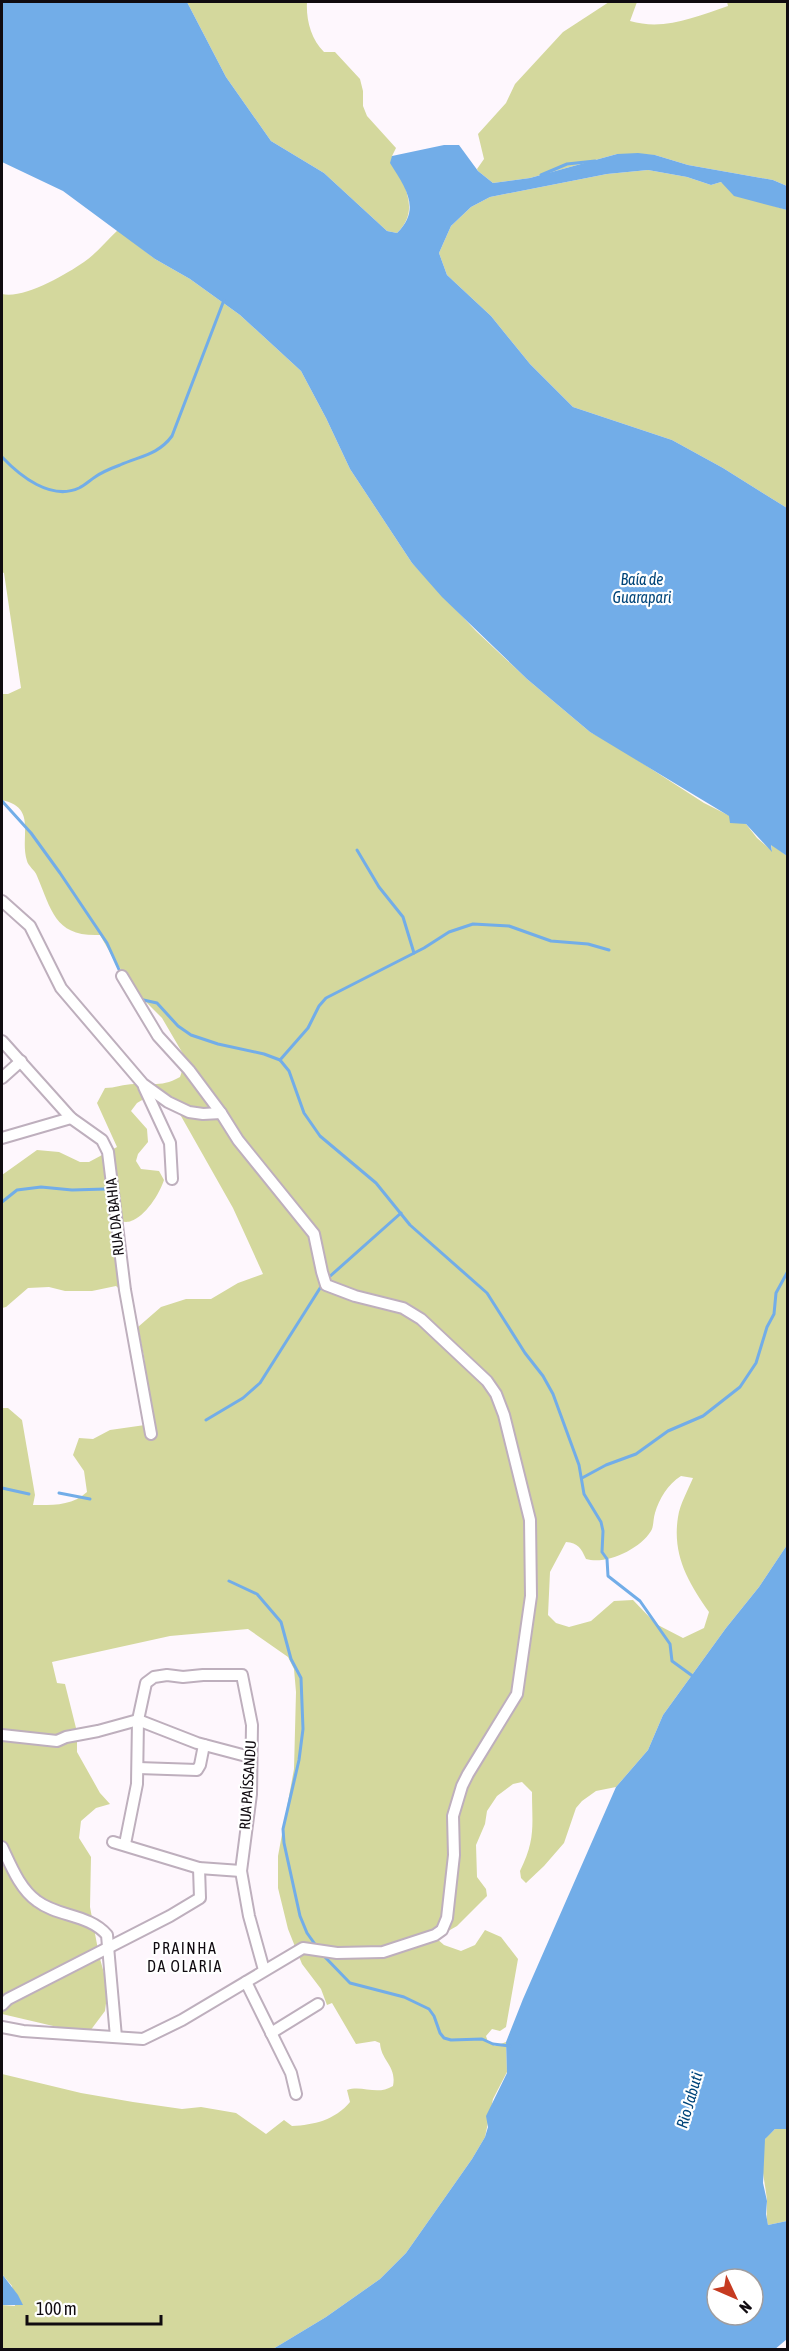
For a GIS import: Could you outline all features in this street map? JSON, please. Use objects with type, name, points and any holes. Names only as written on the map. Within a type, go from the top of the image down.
[{"type":"street","points":[[2,902],[30,926],[61,988],[143,1084],[168,1102],[189,1112],[221,1113]]},
{"type":"street","points":[[2,2027],[23,2031],[143,2039],[182,2020],[303,1948],[337,1953],[383,1952],[427,1939],[442,1929],[447,1918],[454,1855],[453,1816],[468,1774],[517,1694],[531,1596],[530,1520],[504,1415],[496,1394],[487,1381],[421,1320],[404,1308],[355,1296],[327,1285],[321,1272],[314,1234],[238,1140],[189,1070],[158,1036],[122,976]]},
{"type":"street","name":"RUA DA BAHIA","points":[[2,1041],[71,1118],[102,1140],[108,1152],[124,1290],[151,1434]]},
{"type":"street","points":[[2,1078],[21,1061]]},
{"type":"street","points":[[143,1084],[170,1143],[172,1179]]},
{"type":"street","points":[[2,1138],[71,1118]]},
{"type":"street","name":"RUA PAÍSSANDU","points":[[138,1720],[146,1683],[154,1677],[243,1675],[252,1725],[251,1794],[241,1871],[249,1916],[264,1970]]},
{"type":"street","points":[[2,1735],[57,1741],[138,1720],[204,1745],[250,1757]]},
{"type":"street","points":[[125,1844],[138,1768],[138,1720]]},
{"type":"street","points":[[138,1768],[197,1770],[204,1745]]},
{"type":"street","points":[[113,1842],[199,1868],[241,1871]]},
{"type":"street","points":[[2,1847],[26,1892],[39,1902],[100,1927],[107,1935],[116,2037]]},
{"type":"street","points":[[2,2005],[8,1999],[200,1898],[199,1868]]},
{"type":"street","points":[[246,1983],[291,2073],[296,2094]]},
{"type":"street","points":[[271,2033],[318,2004]]},
{"type":"green space","points":[[187,2],[307,2],[307,16],[316,41],[324,52],[335,52],[360,79],[363,106],[367,116],[396,148],[392,156],[405,186],[409,205],[408,215],[397,233],[387,231],[324,173],[271,141],[226,77]]},
{"type":"green space","points":[[609,2],[637,2],[630,21],[643,24],[667,24],[728,6],[727,2],[787,2],[787,186],[773,180],[688,165],[655,155],[617,154],[530,178],[493,183],[478,171],[484,159],[478,134],[506,103],[515,84],[563,32]]},
{"type":"green space","points":[[648,170],[687,177],[711,185],[721,182],[764,203],[787,210],[787,508],[723,468],[672,440],[573,407],[530,364],[491,316],[447,275],[439,253],[451,226],[471,207],[490,197],[607,174]]},
{"type":"green space","points":[[118,230],[155,259],[190,279],[240,315],[301,371],[350,469],[412,563],[476,631],[527,679],[590,732],[704,803],[746,824],[772,851],[771,844],[787,856],[787,1545],[759,1587],[663,1715],[648,1750],[616,1787],[596,1791],[582,1801],[576,1808],[564,1843],[526,1883],[521,1878],[520,1871],[531,1841],[532,1792],[522,1782],[513,1784],[497,1796],[487,1811],[485,1824],[476,1845],[477,1877],[486,1889],[487,1896],[457,1926],[436,1938],[444,1945],[461,1951],[475,1945],[485,1930],[501,1937],[518,1959],[506,2027],[500,2031],[492,2029],[486,2036],[488,2042],[495,2046],[506,2042],[507,2072],[493,2099],[485,2137],[406,2253],[380,2279],[326,2317],[273,2349],[2,2349],[2,2305],[15,2306],[12,2286],[2,2274],[2,2074],[81,2093],[133,2102],[182,2109],[201,2107],[236,2113],[266,2134],[284,2120],[292,2126],[331,2117],[350,2102],[347,2090],[387,2089],[393,2086],[394,2079],[380,2043],[375,2041],[356,2044],[332,2003],[327,2005],[321,1989],[302,1964],[288,1929],[278,1888],[278,1856],[294,1769],[296,1692],[294,1669],[288,1657],[248,1629],[170,1636],[52,1662],[57,1683],[65,1684],[77,1732],[77,1752],[100,1793],[110,1804],[96,1808],[81,1821],[79,1838],[91,1857],[90,1907],[108,1988],[105,2011],[90,2031],[83,2033],[2,2014],[2,1408],[8,1408],[22,1420],[35,1495],[33,1505],[62,1504],[81,1497],[87,1492],[84,1471],[73,1455],[79,1438],[93,1439],[110,1430],[152,1424],[138,1327],[161,1307],[186,1299],[211,1299],[238,1283],[263,1274],[233,1208],[177,1109],[149,1096],[137,1103],[131,1111],[147,1129],[148,1142],[138,1154],[136,1161],[141,1169],[159,1171],[164,1180],[155,1198],[142,1215],[129,1222],[116,1221],[124,1293],[116,1286],[92,1291],[65,1291],[49,1287],[28,1288],[2,1308],[2,1175],[37,1150],[59,1152],[80,1162],[89,1162],[117,1147],[97,1103],[105,1088],[168,1082],[180,1077],[186,1059],[162,1018],[145,1001],[116,963],[100,935],[73,932],[57,919],[36,874],[27,861],[24,816],[20,809],[2,800],[2,694],[8,694],[21,688],[4,573],[2,572],[2,294],[11,295],[33,290],[56,279],[88,259]],"holes":[[[681,1476],[693,1478],[679,1512],[677,1544],[688,1579],[709,1612],[704,1628],[683,1638],[656,1624],[633,1600],[614,1601],[591,1621],[569,1627],[556,1623],[548,1615],[550,1572],[566,1542],[579,1547],[586,1559],[603,1560],[630,1550],[646,1538],[651,1531],[659,1502],[672,1483]]]},
{"type":"green space","points":[[775,2129],[787,2129],[787,2221],[768,2225],[762,2153],[765,2139]]},
{"type":"water","name":"Baía de Guarapari","points":[[2,2],[187,2],[226,77],[271,141],[324,173],[387,231],[397,233],[409,215],[410,207],[405,189],[390,163],[392,156],[444,145],[459,145],[478,171],[493,183],[530,178],[617,154],[638,153],[655,155],[688,165],[773,180],[787,186],[787,210],[734,196],[721,182],[711,185],[687,177],[648,170],[607,174],[490,197],[471,207],[451,226],[439,253],[447,275],[491,316],[530,364],[573,407],[672,440],[723,468],[787,508],[787,856],[771,845],[772,852],[746,824],[730,823],[729,816],[590,732],[527,679],[442,597],[412,563],[350,469],[301,371],[240,315],[190,279],[155,259],[63,191],[2,162]]},
{"type":"water","name":"Rio Jabuti","points":[[787,1545],[788,2129],[775,2129],[765,2139],[763,2183],[767,2201],[768,2225],[787,2221],[787,2339],[774,2350],[273,2349],[326,2317],[380,2279],[406,2253],[472,2159],[485,2137],[488,2127],[486,2116],[507,2073],[506,2042],[616,1787],[648,1750],[663,1715],[759,1587]]},
{"type":"water","points":[[2,2274],[18,2295],[23,2305],[2,2305]]},
{"type":"waterway","points":[[541,175],[567,164],[595,161]]},
{"type":"waterway","points":[[2,457],[37,485],[47,489],[68,491],[79,488],[107,470],[161,447],[172,436],[224,300]]},
{"type":"waterway","points":[[2,801],[31,833],[60,873],[107,943],[121,974]]},
{"type":"waterway","points":[[357,850],[379,887],[403,917],[414,953]]},
{"type":"waterway","points":[[280,1060],[308,1028],[319,1006],[326,998],[424,948],[449,932],[473,924],[509,926],[551,941],[588,944],[609,950]]},
{"type":"waterway","points":[[139,999],[157,1003],[178,1026],[191,1035],[280,1060],[289,1071],[304,1113],[320,1136],[376,1183],[410,1225],[487,1293],[553,1394],[579,1465],[584,1494],[601,1522],[602,1552],[607,1559],[608,1576],[640,1601],[670,1644],[672,1661],[694,1677]]},
{"type":"waterway","points":[[2,1202],[17,1190],[41,1187],[72,1190],[106,1189]]},
{"type":"waterway","points":[[328,1278],[401,1213]]},
{"type":"waterway","points":[[582,1478],[606,1465],[636,1454],[668,1431],[703,1416],[740,1387],[756,1363],[767,1327],[774,1314],[776,1293],[788,1271]]},
{"type":"waterway","points":[[206,1420],[243,1398],[260,1383],[322,1285]]},
{"type":"waterway","points":[[2,1488],[29,1494]]},
{"type":"waterway","points":[[59,1493],[90,1499]]},
{"type":"waterway","points":[[229,1581],[257,1594],[281,1622],[291,1659],[301,1678],[303,1729],[299,1760],[283,1829],[300,1916],[307,1933],[317,1947]]},
{"type":"waterway","points":[[323,1955],[350,1983],[404,1997],[429,2009],[444,2038],[451,2040],[482,2039],[493,2044],[510,2046]]},
{"type":"district","name":"PRAINHA DA OLARIA","points":[[185,1957]]}]
